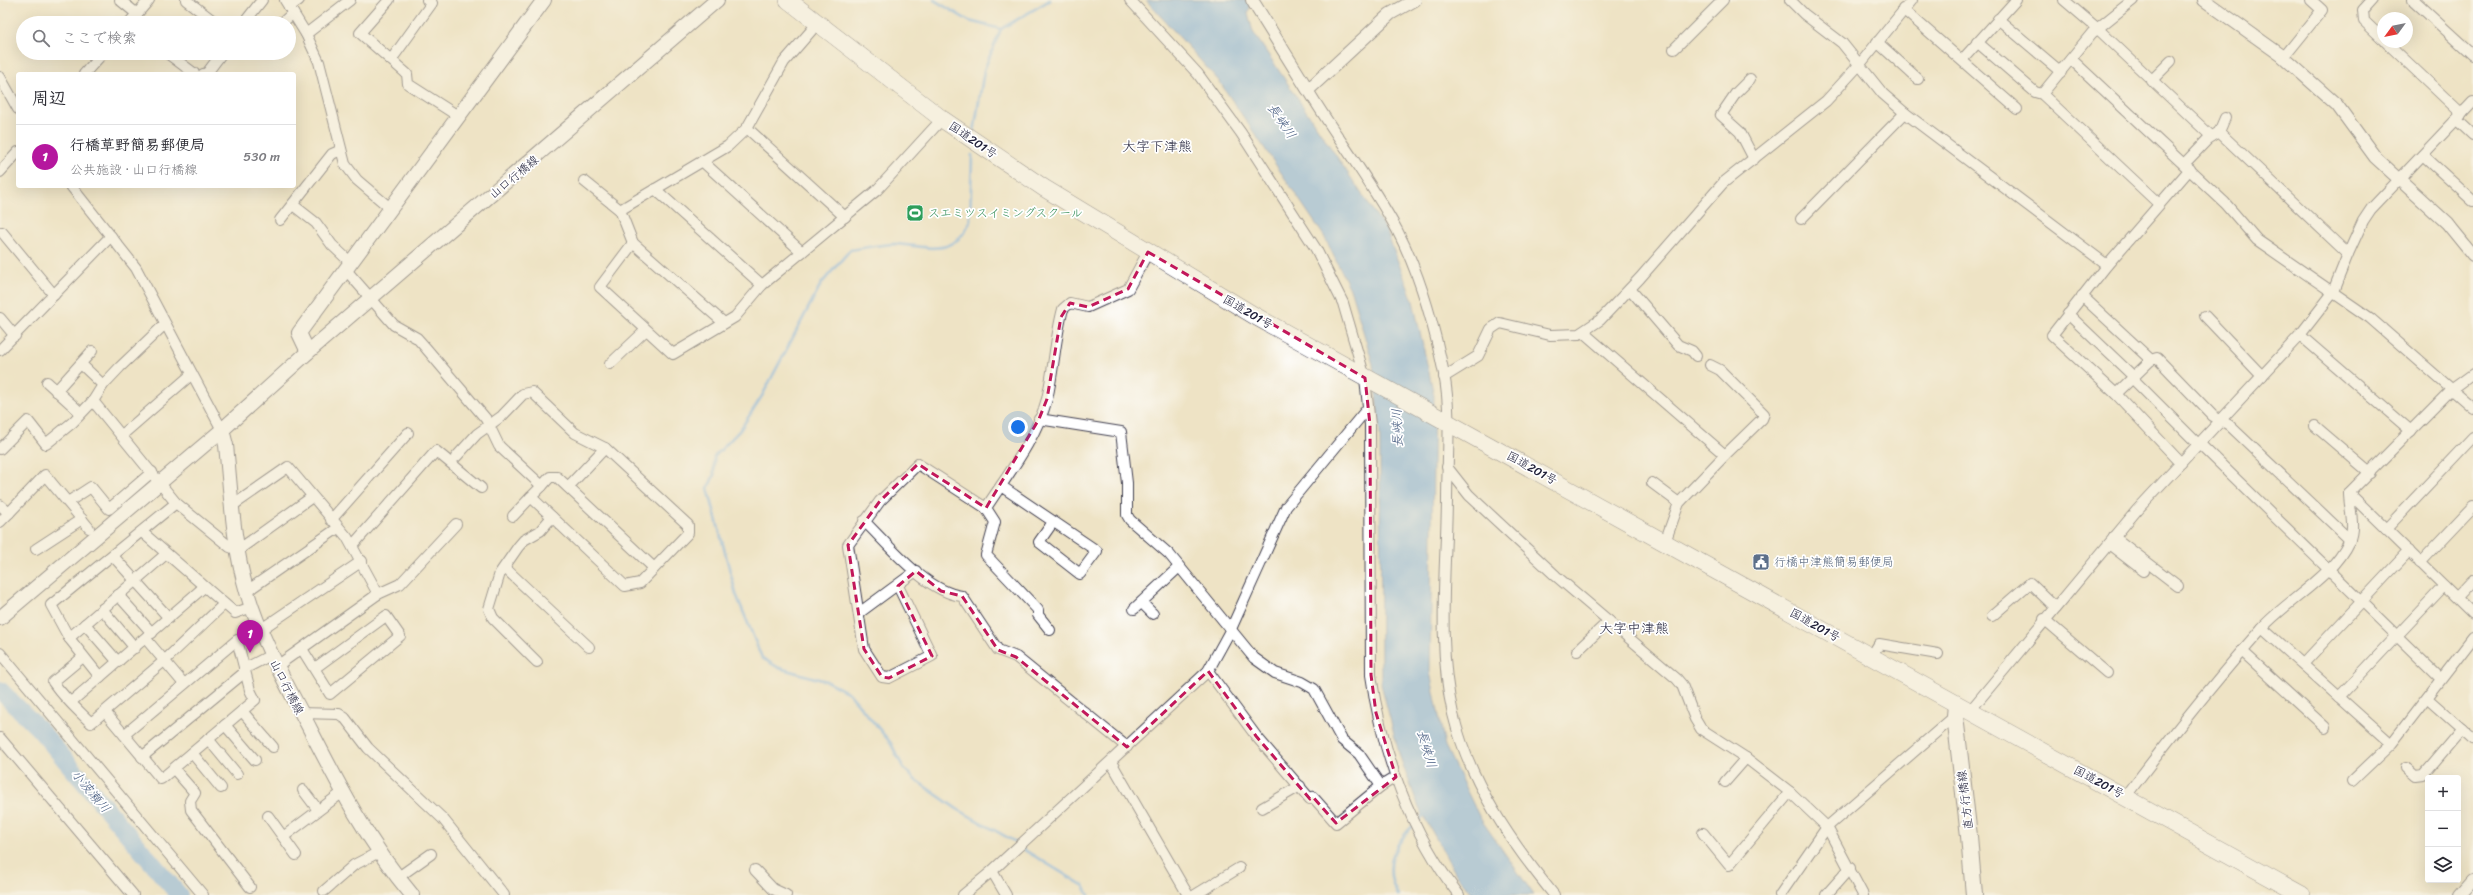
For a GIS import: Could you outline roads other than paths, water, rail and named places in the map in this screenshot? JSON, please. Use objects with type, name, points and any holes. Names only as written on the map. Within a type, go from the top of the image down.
[{"type":"highway","name":"国道201号","points":[[788,0],[942,120],[1044,188],[1148,252],[1368,380],[1445,420],[1871,657],[1960,711],[2126,796],[2302,895]]},
{"type":"main road","points":[[308,352],[299,334],[544,0]]},
{"type":"main road","name":"山口行橋線","points":[[0,618],[156,477],[222,430],[308,352],[718,0]]},
{"type":"main road","name":"山口行橋線","points":[[222,430],[226,445],[238,550],[247,591],[260,630],[301,713],[343,792],[379,852],[397,878],[412,895]]},
{"type":"main road","name":"直方行橋線","points":[[1960,711],[1974,895]]},
{"type":"street","points":[[120,0],[137,14],[149,0]]},
{"type":"street","points":[[186,0],[207,16]]},
{"type":"street","points":[[249,16],[262,0]]},
{"type":"street","points":[[295,16],[289,7],[298,0]]},
{"type":"street","points":[[306,34],[350,0]]},
{"type":"street","points":[[389,0],[360,32],[407,74],[408,84],[458,116]]},
{"type":"street","points":[[391,60],[432,3],[427,0]]},
{"type":"street","points":[[1130,0],[1198,74],[1241,133],[1316,249],[1343,303],[1368,380],[1368,409],[1370,425],[1371,675],[1376,713],[1396,777],[1420,834],[1447,879],[1459,895]]},
{"type":"street","points":[[1252,0],[1398,231],[1415,270],[1429,314],[1444,377],[1447,467],[1444,615],[1446,660],[1453,714],[1470,762],[1488,803],[1513,843],[1554,895]]},
{"type":"street","points":[[1308,90],[1390,14],[1415,0]]},
{"type":"street","points":[[1674,49],[1723,0]]},
{"type":"street","points":[[1790,0],[1804,14],[1842,44],[1860,64],[1883,94],[1905,113],[2107,265]]},
{"type":"street","points":[[1444,377],[1478,356],[1491,329],[1500,323],[1538,334],[1579,334],[1600,320],[1630,289],[1709,197],[1723,183],[1826,101],[1860,64],[1903,9],[1912,0]]},
{"type":"street","points":[[1962,60],[2016,0]]},
{"type":"street","points":[[2064,0],[2098,29],[2151,81],[2215,134],[2348,254]]},
{"type":"street","points":[[2042,94],[2092,33],[2132,0]]},
{"type":"street","points":[[2204,0],[2284,57],[2337,105],[2363,144],[2375,157],[2400,178],[2447,223],[2473,255]]},
{"type":"street","points":[[2284,57],[2322,10],[2311,0]]},
{"type":"street","points":[[2372,0],[2363,10],[2364,21],[2377,33]]},
{"type":"street","points":[[2413,0],[2473,55]]},
{"type":"street","points":[[1903,9],[2017,109]]},
{"type":"street","points":[[296,18],[306,34],[322,72],[345,164],[353,177],[390,208]]},
{"type":"street","points":[[1998,19],[2060,72]]},
{"type":"street","points":[[620,210],[728,146],[747,128],[784,62],[817,24]]},
{"type":"street","points":[[1877,42],[1918,79]]},
{"type":"street","points":[[1977,42],[2035,92],[2042,94],[2159,204]]},
{"type":"street","points":[[2392,48],[2459,117],[2473,135]]},
{"type":"street","points":[[2071,58],[2225,203],[2257,240],[2332,294],[2370,318],[2473,408]]},
{"type":"street","points":[[86,72],[97,60]]},
{"type":"street","points":[[176,60],[192,72]]},
{"type":"street","points":[[208,72],[217,60]]},
{"type":"street","points":[[2151,81],[2171,61]]},
{"type":"street","points":[[0,77],[16,105]]},
{"type":"street","points":[[1750,79],[1736,93],[1721,115],[1740,132],[1754,159]]},
{"type":"street","points":[[1780,895],[1827,826],[1960,711],[2055,607],[2111,541],[2300,335],[2332,294],[2363,221],[2400,178],[2473,102]]},
{"type":"street","points":[[1802,219],[1905,113]]},
{"type":"street","points":[[2182,463],[2116,394],[2052,335],[2107,265],[2159,204],[2187,167],[2215,134],[2225,118]]},
{"type":"street","points":[[633,243],[600,287],[673,354],[735,317],[762,285],[846,217],[899,167],[942,120]]},
{"type":"street","points":[[747,128],[846,217]]},
{"type":"street","points":[[280,220],[332,154],[341,150]]},
{"type":"street","points":[[0,172],[16,154]]},
{"type":"street","points":[[2423,155],[2473,202]]},
{"type":"street","points":[[702,161],[802,252]]},
{"type":"street","points":[[584,181],[620,210],[633,243],[724,323]]},
{"type":"street","points":[[73,188],[136,268],[222,430]]},
{"type":"street","points":[[655,189],[762,285]]},
{"type":"street","points":[[293,205],[316,223],[371,298],[394,325],[421,342],[490,425],[499,446],[542,486]]},
{"type":"street","points":[[2,232],[54,295]]},
{"type":"street","points":[[0,350],[111,236]]},
{"type":"street","points":[[986,508],[1025,447],[1040,419],[1047,399],[1060,323],[1066,305],[1070,303],[1088,307],[1128,289],[1148,252]]},
{"type":"street","points":[[1630,289],[1678,345],[1692,351],[1696,356]]},
{"type":"street","points":[[2082,296],[2151,360]]},
{"type":"street","points":[[2068,314],[2438,676]]},
{"type":"street","points":[[2206,316],[2262,376]]},
{"type":"street","points":[[0,318],[15,336]]},
{"type":"street","points":[[0,449],[28,421],[46,444],[94,401],[103,385],[130,356],[165,324]]},
{"type":"street","points":[[610,364],[646,330]]},
{"type":"street","points":[[1583,332],[1725,455]]},
{"type":"street","points":[[2300,335],[2411,431]]},
{"type":"street","points":[[56,390],[82,365],[92,351]]},
{"type":"street","points":[[2116,394],[2151,360],[2157,358],[2213,416],[2222,420],[2350,540]]},
{"type":"street","points":[[82,365],[103,385]]},
{"type":"street","points":[[1665,542],[1679,504],[1725,455],[1762,419],[1764,414],[1720,370],[1710,366]]},
{"type":"street","points":[[122,435],[192,374]]},
{"type":"street","points":[[2126,796],[2262,628],[2328,568],[2350,540],[2353,527],[2349,506],[2349,493],[2452,390],[2473,374]]},
{"type":"street","points":[[47,382],[81,413]]},
{"type":"street","points":[[456,457],[477,434],[490,425],[528,391],[532,392],[575,434],[605,448],[688,525],[688,533],[640,583],[625,586],[531,497]]},
{"type":"street","points":[[94,401],[176,503],[230,547],[238,550],[312,497]]},
{"type":"street","points":[[963,895],[992,871],[1208,671],[1231,629],[1286,507],[1368,409]]},
{"type":"street","points":[[1040,419],[1121,432],[1127,483],[1127,515],[1130,520],[1169,554],[1231,629],[1247,652],[1263,666],[1285,678],[1307,684],[1314,689],[1342,740],[1358,754],[1381,786]]},
{"type":"street","points":[[2315,426],[2370,473]]},
{"type":"street","points":[[331,520],[408,433]]},
{"type":"street","points":[[2386,529],[2473,437]]},
{"type":"street","points":[[568,487],[605,448]]},
{"type":"street","points":[[353,545],[436,451],[481,488]]},
{"type":"street","points":[[898,586],[932,656],[889,678],[882,677],[864,649],[848,545],[880,501],[918,464],[986,508],[995,522],[986,555],[1038,610],[1038,615],[1050,630]]},
{"type":"street","points":[[1447,467],[1469,495],[1556,576],[1682,684],[1695,719],[1701,729],[1746,758],[1790,792],[1827,826],[1863,895]]},
{"type":"street","points":[[232,506],[288,468],[353,545],[378,594]]},
{"type":"street","points":[[0,522],[45,475],[90,528]]},
{"type":"street","points":[[68,502],[91,487],[109,509],[156,477]]},
{"type":"street","points":[[513,516],[550,477],[557,477],[654,568]]},
{"type":"street","points":[[1652,484],[1679,504]]},
{"type":"street","points":[[1001,486],[1097,551],[1080,574],[1039,542],[1053,522]]},
{"type":"street","points":[[2349,493],[2473,614]]},
{"type":"street","points":[[100,677],[69,638],[50,605],[113,556],[176,503]]},
{"type":"street","points":[[0,505],[9,513]]},
{"type":"street","points":[[2420,563],[2473,507]]},
{"type":"street","points":[[537,662],[493,618],[489,609],[500,573],[524,540],[540,531],[552,517]]},
{"type":"street","points":[[36,549],[82,519]]},
{"type":"street","points":[[864,521],[916,571],[941,591],[962,596],[998,650],[1016,657],[1127,747]]},
{"type":"street","points":[[142,757],[245,671],[302,649],[378,594],[400,584],[456,524]]},
{"type":"street","points":[[247,591],[338,528]]},
{"type":"street","points":[[142,532],[234,613],[252,607]]},
{"type":"street","points":[[2111,541],[2144,571]]},
{"type":"street","points":[[2111,541],[2178,586]]},
{"type":"street","points":[[2303,664],[2409,551]]},
{"type":"street","points":[[69,638],[166,554]]},
{"type":"street","points":[[113,556],[169,618]]},
{"type":"street","points":[[260,630],[362,560]]},
{"type":"street","points":[[1153,614],[1138,606],[1179,567]]},
{"type":"street","points":[[505,568],[589,647]]},
{"type":"street","points":[[859,613],[898,586],[916,571]]},
{"type":"street","points":[[2456,597],[2473,580]]},
{"type":"street","points":[[1992,616],[2030,583],[2055,607]]},
{"type":"street","points":[[2339,697],[2444,586]]},
{"type":"street","points":[[71,702],[204,587]]},
{"type":"street","points":[[118,595],[149,636],[164,661],[184,684]]},
{"type":"street","points":[[83,657],[53,682],[65,700],[71,702],[91,723],[164,661],[224,604]]},
{"type":"street","points":[[102,609],[135,648]]},
{"type":"street","points":[[302,649],[330,694],[400,636],[386,616],[315,668]]},
{"type":"street","points":[[2044,619],[2107,673]]},
{"type":"street","points":[[1577,650],[1610,621]]},
{"type":"street","points":[[85,624],[118,662]]},
{"type":"street","points":[[2262,628],[2387,740]]},
{"type":"street","points":[[2352,781],[2392,743],[2428,699],[2473,638]]},
{"type":"street","points":[[105,712],[160,779],[255,700],[245,671],[237,640],[124,735]]},
{"type":"street","points":[[1871,657],[1879,644],[1938,654]]},
{"type":"street","points":[[2243,652],[2325,727]]},
{"type":"street","points":[[0,653],[203,895]]},
{"type":"street","points":[[1208,671],[1256,736],[1300,786],[1336,823],[1381,786],[1396,777]]},
{"type":"street","points":[[2428,699],[2473,739]]},
{"type":"street","points":[[242,711],[273,747]]},
{"type":"street","points":[[301,713],[339,714],[345,718],[368,748],[443,819],[504,895]]},
{"type":"street","points":[[225,725],[255,760]]},
{"type":"street","points":[[2406,768],[2415,776],[2423,775],[2462,729]]},
{"type":"street","points":[[0,738],[133,895]]},
{"type":"street","points":[[208,739],[238,774]]},
{"type":"street","points":[[192,753],[221,788]]},
{"type":"street","points":[[1726,782],[1746,758]]},
{"type":"street","points":[[1111,762],[1188,895]]},
{"type":"street","points":[[174,768],[195,792],[190,801],[191,810],[250,887]]},
{"type":"street","points":[[1262,808],[1300,786]]},
{"type":"street","points":[[303,790],[318,810]]},
{"type":"street","points":[[282,837],[343,792]]},
{"type":"street","points":[[1703,834],[1729,865],[1790,792]]},
{"type":"street","points":[[268,816],[296,855]]},
{"type":"street","points":[[324,891],[354,865],[379,852]]},
{"type":"street","points":[[397,878],[431,854]]},
{"type":"street","points":[[1195,895],[1239,868]]},
{"type":"street","points":[[1826,895],[1850,868]]},
{"type":"street","points":[[755,870],[773,889],[786,895]]},
{"type":"street","points":[[992,871],[1006,895]]},
{"type":"street","points":[[2460,895],[2473,880]]},
{"type":"water","name":"長峡川","points":[[1146,0],[1252,0],[1248,13],[1253,32],[1386,230],[1413,301],[1434,395],[1430,672],[1445,746],[1480,818],[1534,895],[1474,895],[1457,876],[1419,808],[1400,757],[1381,684],[1380,435],[1373,364],[1351,291],[1324,236],[1219,81]]},
{"type":"waterway","points":[[934,0],[969,21],[1001,29]]},
{"type":"waterway","points":[[974,132],[984,70],[1001,29],[1050,0]]},
{"type":"waterway","points":[[972,155],[970,221],[964,233],[948,246],[939,248],[896,244],[879,245],[850,250],[821,284],[762,396],[740,430],[714,457],[714,475],[708,488],[736,594],[762,658],[779,668],[826,681],[849,693],[890,742],[903,767],[914,779],[957,809],[1019,844]]},
{"type":"waterway","name":"小波瀬川","points":[[0,690],[40,730],[179,895]]},
{"type":"waterway","points":[[1398,895],[1393,883],[1391,861],[1400,841],[1425,815]]},
{"type":"waterway","points":[[1021,848],[1084,886],[1089,895]]},
{"type":"place","name":"スエミツスイミングスクール","points":[[915,213]]},
{"type":"place","name":"行橋中津熊簡易郵便局","points":[[1761,562]]},
{"type":"place","name":"行橋草野簡易郵便局","points":[[250,653]]},
{"type":"district","name":"大字下津熊","points":[[1157,146]]},
{"type":"district","name":"大字中津熊","points":[[1634,628]]}]
